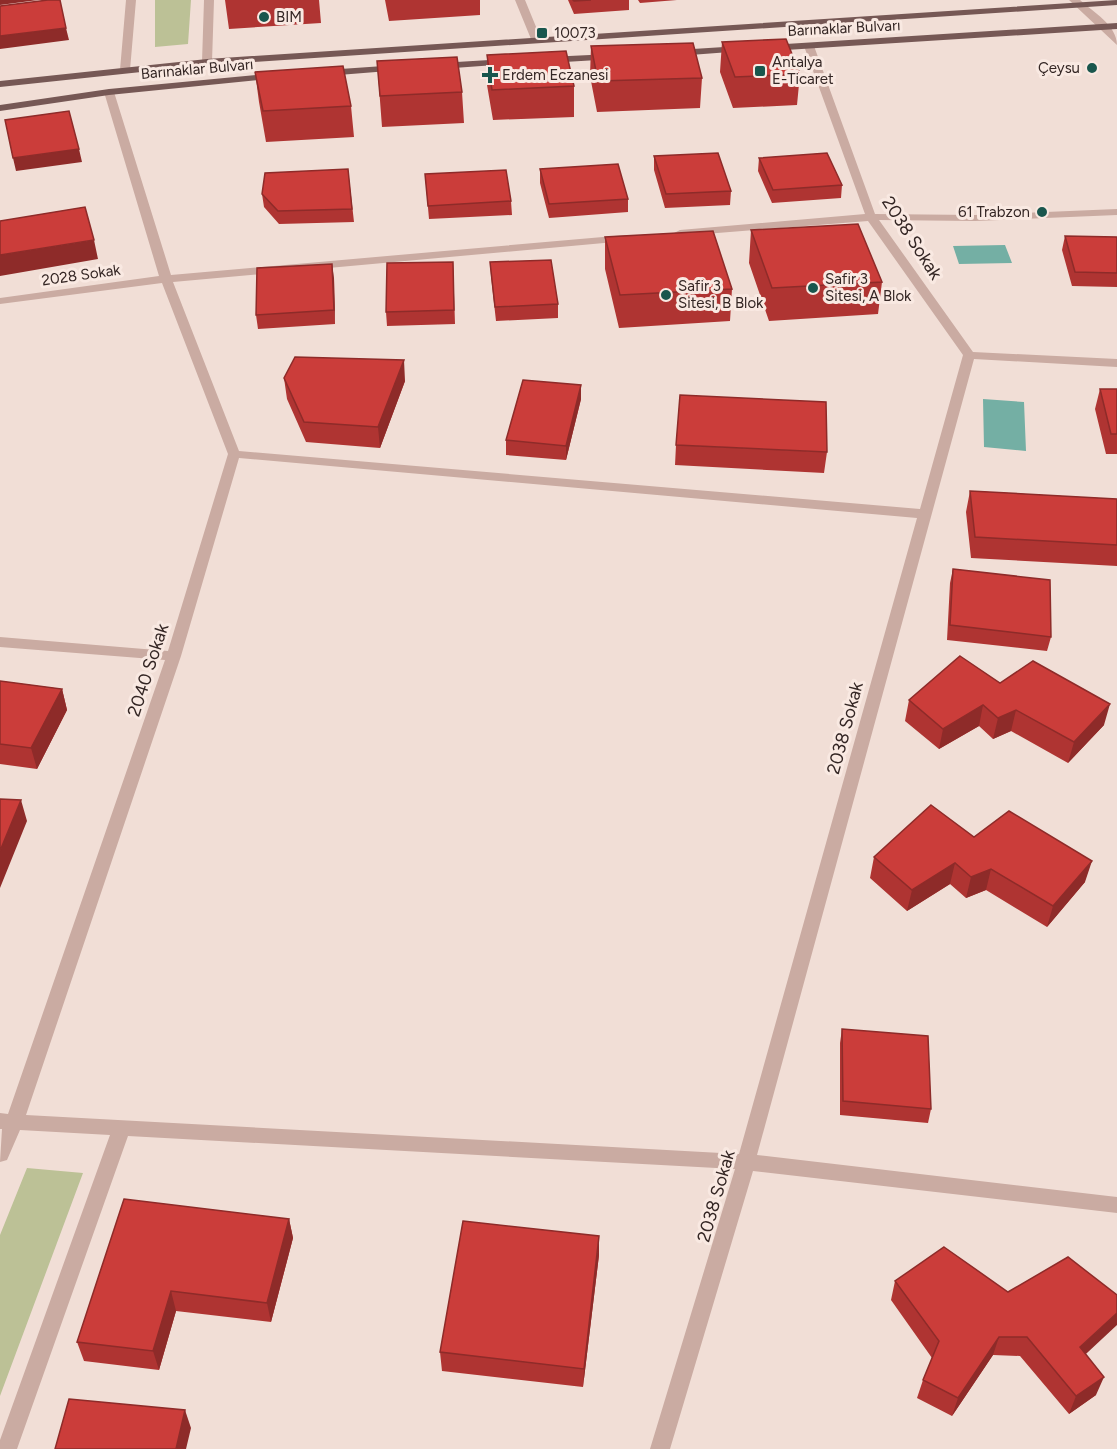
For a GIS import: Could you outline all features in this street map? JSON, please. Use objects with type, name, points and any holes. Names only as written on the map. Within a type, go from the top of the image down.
[{"type":"main road","name":"Barınaklar Bulvarı","points":[[0,84],[207,62],[1077,2],[1117,2]]},
{"type":"main road","name":"Barınaklar Bulvarı","points":[[762,48],[1117,26]]},
{"type":"main road","points":[[668,53],[750,49]]},
{"type":"main road","points":[[538,61],[620,56]]},
{"type":"main road","points":[[432,67],[514,62]]},
{"type":"main road","points":[[314,73],[408,68]]},
{"type":"main road","name":"Barınaklar Bulvarı","points":[[0,108],[109,92],[291,75]]},
{"type":"street","points":[[125,70],[131,0]]},
{"type":"street","points":[[207,62],[209,0]]},
{"type":"street","points":[[520,0],[536,39]]},
{"type":"street","points":[[1077,2],[1105,27],[1117,42]]},
{"type":"street","name":"2038 Sokak","points":[[660,1449],[746,1162],[969,355],[871,217],[809,46]]},
{"type":"street","points":[[109,92],[166,279],[234,454],[924,514]]},
{"type":"street","points":[[668,234],[871,217],[975,218],[1117,212]]},
{"type":"street","points":[[166,279],[251,269],[633,237]]},
{"type":"street","name":"2028 Sokak","points":[[0,301],[166,279]]},
{"type":"street","points":[[969,355],[1117,363]]},
{"type":"street","name":"2040 Sokak","points":[[0,1154],[7,1122],[174,656],[234,454]]},
{"type":"street","points":[[0,642],[174,656]]},
{"type":"street","points":[[7,1122],[746,1162],[1117,1205]]},
{"type":"street","points":[[7,1449],[122,1128]]},
{"type":"green space","points":[[155,0],[191,0],[188,44],[155,47]]},
{"type":"green space","points":[[27,1168],[83,1173],[0,1396],[0,1235]]},
{"type":"water","points":[[1005,245],[1012,263],[959,264],[953,246]]},
{"type":"water","points":[[983,399],[1024,402],[1026,451],[984,447]]},
{"type":"building","points":[[60,0],[66,28],[0,36],[0,6]]},
{"type":"building","points":[[786,39],[800,74],[735,77],[722,42]]},
{"type":"building","points":[[693,43],[702,78],[598,81],[591,46]]},
{"type":"building","points":[[566,51],[574,86],[492,90],[487,55]]},
{"type":"building","points":[[457,57],[462,92],[380,96],[377,61]]},
{"type":"building","points":[[343,66],[351,106],[263,111],[255,72]]},
{"type":"building","points":[[69,111],[79,149],[13,158],[5,120]]},
{"type":"building","points":[[718,153],[731,191],[666,194],[654,156]]},
{"type":"building","points":[[827,153],[842,185],[773,190],[759,158]]},
{"type":"building","points":[[618,164],[628,199],[549,204],[540,169]]},
{"type":"building","points":[[348,169],[352,209],[278,211],[262,194],[265,173]]},
{"type":"building","points":[[506,170],[511,201],[428,206],[425,174]]},
{"type":"building","points":[[85,207],[94,240],[0,255],[0,221]]},
{"type":"building","points":[[858,224],[882,282],[772,288],[751,230]]},
{"type":"building","points":[[713,231],[732,289],[620,295],[605,237]]},
{"type":"building","points":[[1065,236],[1117,237],[1117,273],[1075,272]]},
{"type":"building","points":[[551,260],[558,304],[495,307],[490,262]]},
{"type":"building","points":[[453,262],[454,310],[386,312],[387,263]]},
{"type":"building","points":[[332,264],[334,310],[256,315],[257,268]]},
{"type":"building","points":[[295,357],[404,360],[378,427],[304,422],[284,378]]},
{"type":"building","points":[[523,380],[581,385],[566,446],[506,440]]},
{"type":"building","points":[[1100,389],[1117,389],[1117,434],[1111,434]]},
{"type":"building","points":[[680,395],[826,402],[827,452],[676,445]]},
{"type":"building","points":[[970,491],[1117,499],[1117,545],[975,537]]},
{"type":"building","points":[[953,569],[1050,580],[1051,637],[950,625]]},
{"type":"building","points":[[960,656],[1000,683],[1033,661],[1110,704],[1074,742],[1016,710],[998,718],[983,705],[943,729],[909,700]]},
{"type":"building","points":[[0,681],[62,689],[31,748],[0,744]]},
{"type":"building","points":[[0,799],[21,800],[0,851]]},
{"type":"building","points":[[931,805],[974,837],[1009,811],[1092,861],[1053,906],[991,869],[971,877],[955,863],[912,890],[874,857]]},
{"type":"building","points":[[842,1029],[928,1036],[931,1109],[843,1101]]},
{"type":"building","points":[[124,1199],[289,1219],[267,1303],[171,1291],[153,1351],[77,1342]]},
{"type":"building","points":[[463,1221],[599,1236],[584,1369],[440,1352]]},
{"type":"building","points":[[944,1247],[1008,1292],[1068,1257],[1117,1295],[1117,1313],[1080,1347],[1104,1377],[1076,1396],[1027,1337],[999,1337],[958,1398],[923,1380],[939,1341],[895,1281]]},
{"type":"building","points":[[69,1399],[185,1410],[176,1449],[55,1449]]},
{"type":"place","name":"BIM","points":[[264,17]]},
{"type":"place","name":"10073","points":[[542,33]]},
{"type":"place","name":"Çeysu","points":[[1092,68]]},
{"type":"place","name":"Antalya E-Ticaret","points":[[760,71]]},
{"type":"place","name":"Erdem Eczanesi","points":[[490,75]]},
{"type":"place","name":"61 Trabzon","points":[[1042,212]]},
{"type":"place","name":"Safir 3 Sitesi, A Blok","points":[[813,288]]},
{"type":"place","name":"Safir 3 Sitesi, B Blok","points":[[666,295]]}]
